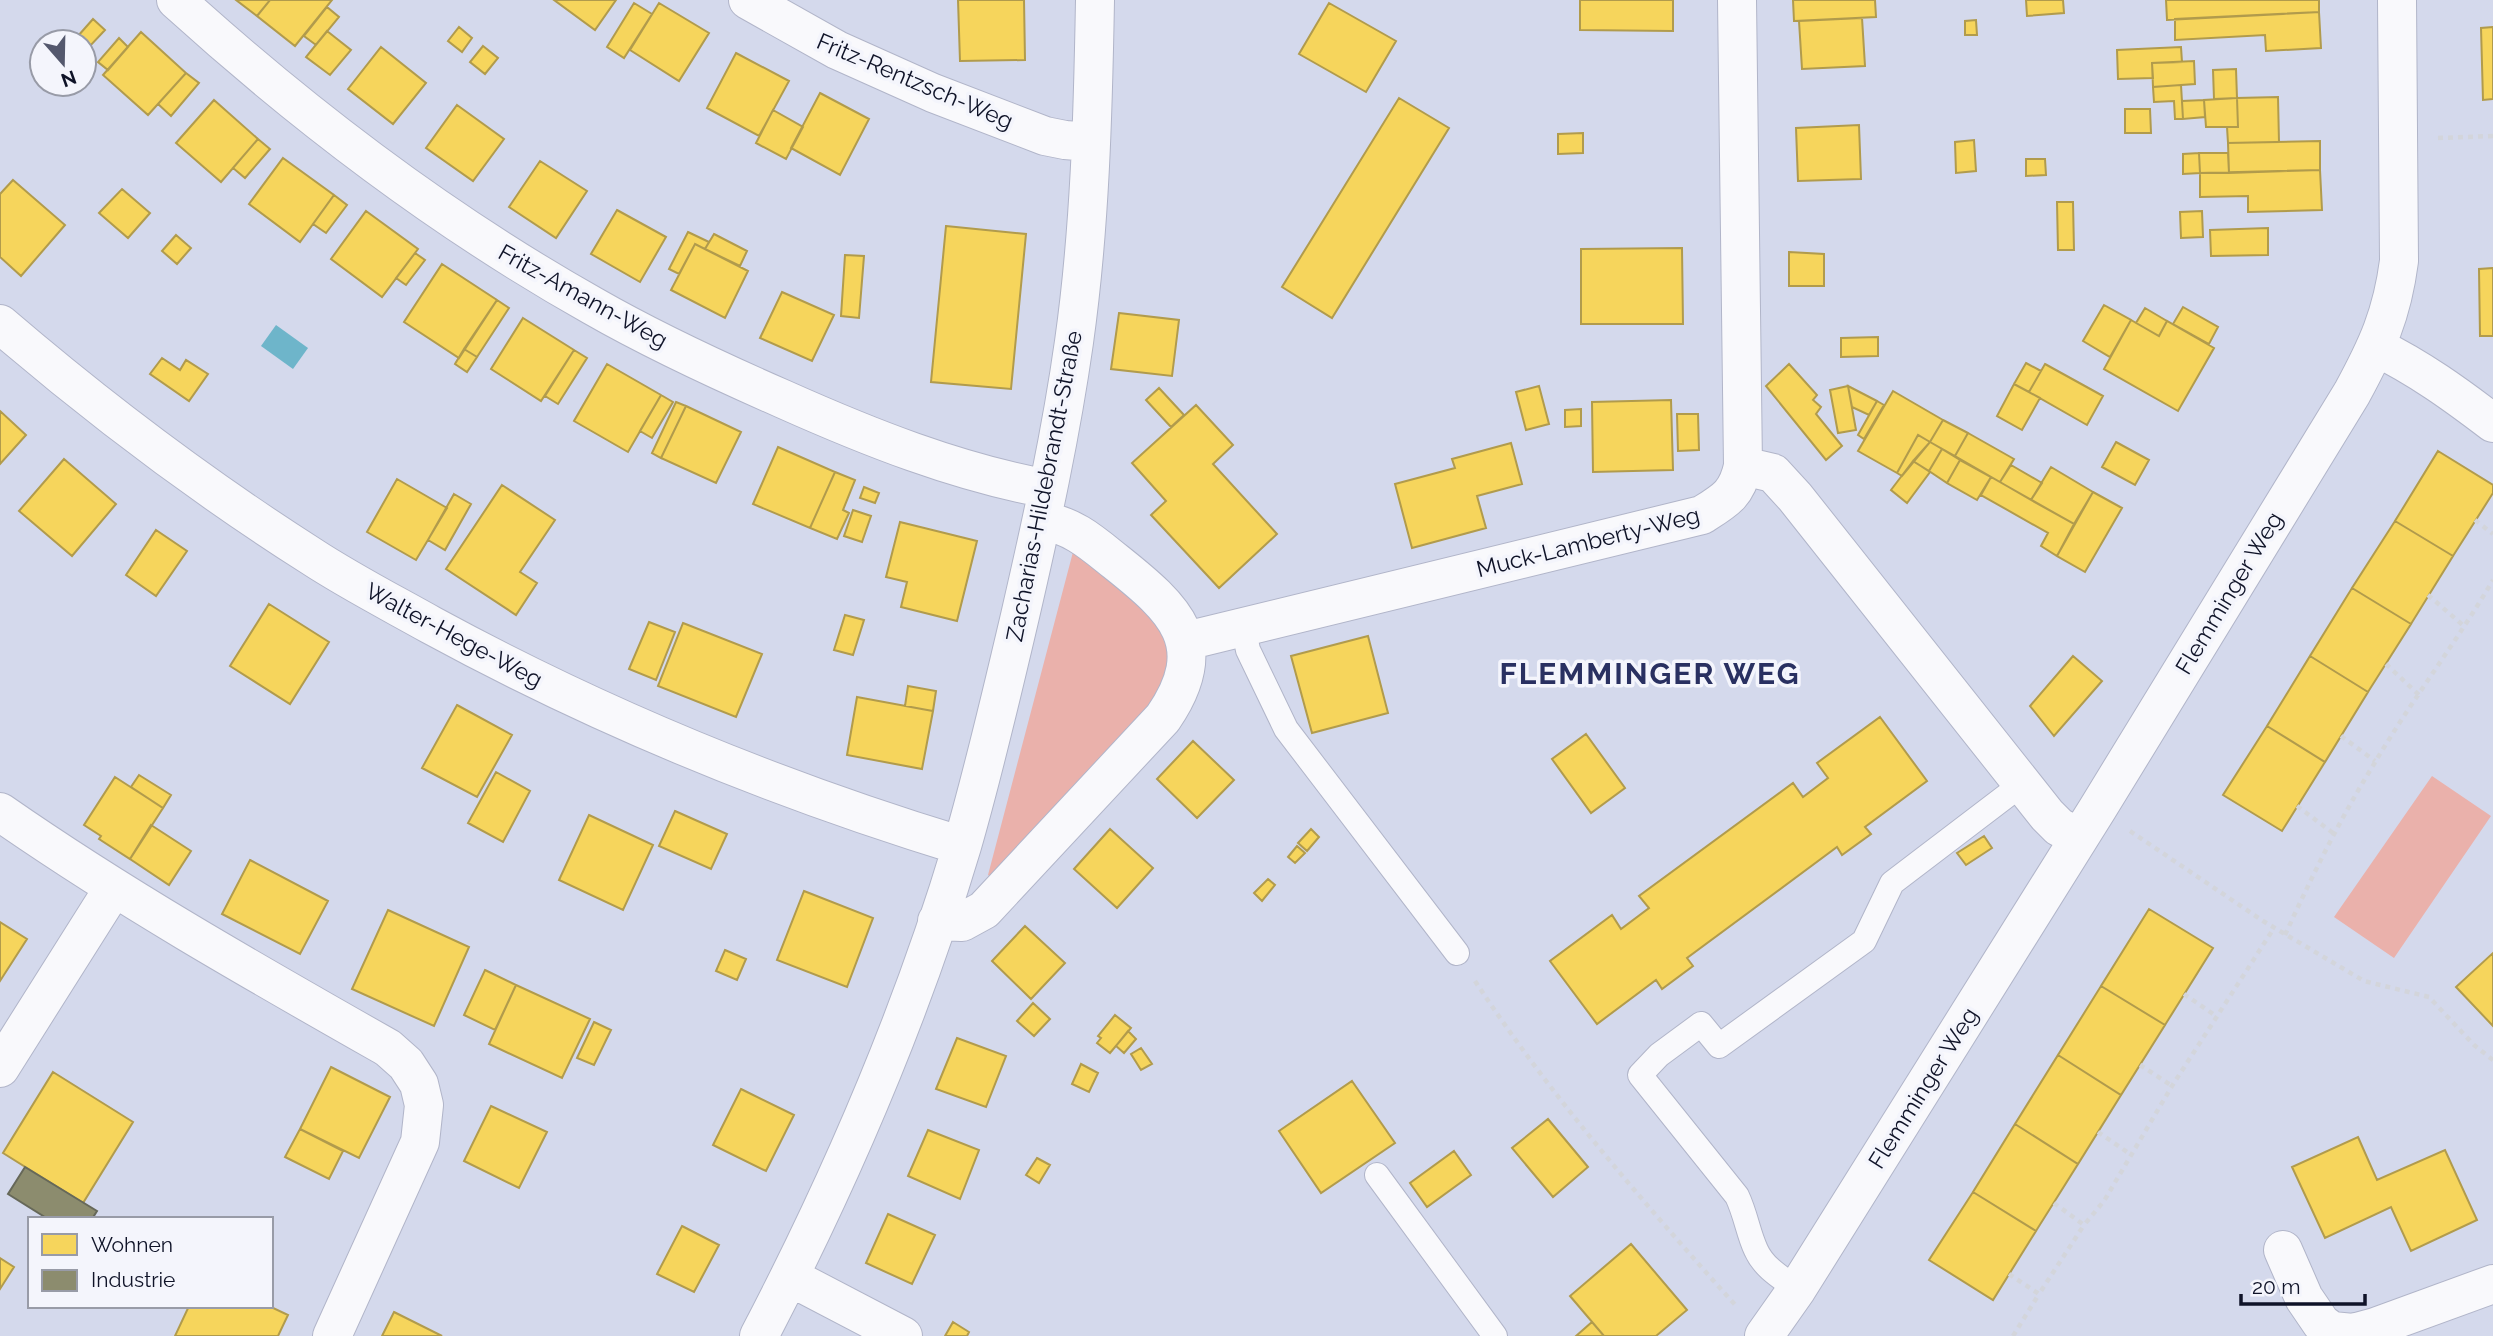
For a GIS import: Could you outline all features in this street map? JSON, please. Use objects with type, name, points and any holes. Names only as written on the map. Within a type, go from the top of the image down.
[{"type":"street","name":"Fritz-Amann-Weg","points":[[176,0],[303,109],[389,175],[470,232],[594,307],[726,374],[848,428],[993,478],[1045,505]]},
{"type":"street","name":"Fritz-Rentzsch-Weg","points":[[748,0],[837,50],[933,93],[1045,136],[1090,142]]},
{"type":"street","name":"Zacharias-Hildebrandt-Straße","points":[[760,1336],[823,1211],[888,1058],[962,846],[993,726],[1045,505],[1074,341],[1084,243],[1095,0]]},
{"type":"street","name":"Muck-Lamberty-Weg","points":[[1186,641],[1702,516],[1728,499],[1739,482],[1743,466],[1737,0]]},
{"type":"street","name":"Flemminger Weg","points":[[1754,1326],[1797,1289],[2089,823],[2352,393],[2376,347],[2393,302],[2399,261],[2397,0]]},
{"type":"street","name":"Walter-Hege-Weg","points":[[0,324],[109,415],[247,514],[312,557],[458,640],[617,719],[690,750],[897,826],[962,846]]},
{"type":"street","points":[[2376,347],[2438,381],[2493,423]]},
{"type":"street","points":[[1743,466],[1773,473],[1795,497],[2059,827],[2089,823]]},
{"type":"street","points":[[937,921],[962,922],[984,910],[1163,718],[1175,702],[1185,681],[1186,641],[1178,621],[1141,582],[1081,534],[1061,524],[1045,505]]},
{"type":"street","points":[[0,812],[113,889],[202,943],[388,1048],[406,1064],[419,1084],[424,1105],[420,1142],[332,1336]]},
{"type":"street","points":[[0,1068],[113,889]]},
{"type":"street","points":[[2283,1250],[2304,1298],[2321,1323],[2332,1331],[2353,1333],[2375,1327],[2493,1284]]},
{"type":"street","points":[[790,1278],[902,1336]]},
{"type":"lane","points":[[1243,626],[1248,650],[1286,729],[1457,953]]},
{"type":"lane","points":[[1797,1289],[1772,1271],[1757,1253],[1746,1215],[1737,1196],[1640,1075],[1659,1055],[1700,1024],[1719,1046],[1864,941],[1892,883],[2022,784]]},
{"type":"lane","points":[[1377,1175],[1495,1336]]},
{"type":"path","points":[[2399,138],[2493,136]]},
{"type":"path","points":[[2475,520],[2493,534]]},
{"type":"path","points":[[2285,935],[2333,833],[2375,761],[2465,627],[2493,580]]},
{"type":"path","points":[[2428,595],[2465,627]]},
{"type":"path","points":[[2386,664],[2419,695]]},
{"type":"path","points":[[2341,736],[2375,761]]},
{"type":"path","points":[[2297,806],[2333,833]]},
{"type":"path","points":[[2089,823],[2364,981],[2429,997],[2474,1045],[2493,1060]]},
{"type":"path","points":[[2012,1336],[2084,1225],[2104,1201],[2172,1086],[2274,928]]},
{"type":"path","points":[[1457,953],[1511,1036],[1618,1171],[1754,1326]]},
{"type":"path","points":[[2184,994],[2216,1016]]},
{"type":"path","points":[[2140,1065],[2172,1086]]},
{"type":"path","points":[[2098,1132],[2130,1154]]},
{"type":"path","points":[[2054,1203],[2084,1225]]},
{"type":"path","points":[[2009,1274],[2039,1294]]},
{"type":"shaded area","points":[[1073,552],[1158,619],[1172,645],[1164,697],[998,882],[988,875]]},
{"type":"shaded area","points":[[2432,776],[2491,816],[2394,958],[2334,917]]},
{"type":"water","points":[[276,325],[308,348],[293,369],[261,346]]},
{"type":"building: Wohnen","points":[[236,0],[270,0],[257,16]]},
{"type":"building: Wohnen","points":[[270,0],[332,0],[295,46],[257,16]]},
{"type":"building: Wohnen","points":[[554,0],[616,0],[595,30]]},
{"type":"building: Wohnen","points":[[958,0],[1024,0],[1025,60],[960,61]]},
{"type":"building: Wohnen","points":[[1580,0],[1673,0],[1673,31],[1580,30]]},
{"type":"building: Wohnen","points":[[1793,0],[1875,0],[1876,17],[1794,21]]},
{"type":"building: Wohnen","points":[[2026,0],[2063,0],[2064,13],[2027,16]]},
{"type":"building: Wohnen","points":[[2166,0],[2319,0],[2319,12],[2167,20]]},
{"type":"building: Wohnen","points":[[634,3],[652,14],[624,58],[607,47]]},
{"type":"building: Wohnen","points":[[659,3],[709,33],[679,81],[630,50]]},
{"type":"building: Wohnen","points":[[1329,3],[1396,41],[1366,92],[1299,54]]},
{"type":"building: Wohnen","points":[[327,7],[339,17],[316,45],[304,36]]},
{"type":"building: Wohnen","points":[[2319,12],[2321,48],[2266,51],[2265,35],[2175,40],[2175,19]]},
{"type":"building: Wohnen","points":[[1862,18],[1865,66],[1802,69],[1799,21]]},
{"type":"building: Wohnen","points":[[93,19],[105,30],[98,37],[98,28],[85,28]]},
{"type":"building: Wohnen","points":[[1976,20],[1977,35],[1965,35],[1965,21]]},
{"type":"building: Wohnen","points":[[459,27],[472,38],[462,52],[448,41]]},
{"type":"building: Wohnen","points":[[2493,27],[2493,99],[2483,100],[2481,28]]},
{"type":"building: Wohnen","points":[[327,31],[351,50],[330,75],[306,57]]},
{"type":"building: Wohnen","points":[[141,32],[186,73],[148,115],[103,75]]},
{"type":"building: Wohnen","points":[[119,38],[128,47],[108,70],[98,62]]},
{"type":"building: Wohnen","points":[[483,46],[498,58],[485,74],[470,62]]},
{"type":"building: Wohnen","points":[[381,47],[426,83],[393,124],[348,89]]},
{"type":"building: Wohnen","points":[[2181,47],[2182,62],[2152,63],[2153,78],[2118,79],[2117,50]]},
{"type":"building: Wohnen","points":[[736,53],[789,81],[759,136],[707,108]]},
{"type":"building: Wohnen","points":[[2194,61],[2195,84],[2153,87],[2152,63]]},
{"type":"building: Wohnen","points":[[2236,69],[2237,98],[2214,99],[2213,70]]},
{"type":"building: Wohnen","points":[[186,73],[199,83],[171,116],[158,104]]},
{"type":"building: Wohnen","points":[[2181,85],[2183,119],[2175,119],[2174,101],[2154,102],[2153,87]]},
{"type":"building: Wohnen","points":[[820,93],[869,119],[840,175],[791,148]]},
{"type":"building: Wohnen","points":[[2278,97],[2279,142],[2228,143],[2227,127],[2238,127],[2237,98]]},
{"type":"building: Wohnen","points":[[1399,98],[1449,128],[1332,318],[1282,287]]},
{"type":"building: Wohnen","points":[[2237,98],[2238,127],[2206,127],[2204,100]]},
{"type":"building: Wohnen","points":[[214,100],[258,139],[221,182],[176,143]]},
{"type":"building: Wohnen","points":[[2204,100],[2205,117],[2183,119],[2182,101]]},
{"type":"building: Wohnen","points":[[457,105],[504,139],[473,181],[426,148]]},
{"type":"building: Wohnen","points":[[2125,109],[2150,109],[2151,133],[2125,133]]},
{"type":"building: Wohnen","points":[[773,110],[803,127],[786,159],[756,143]]},
{"type":"building: Wohnen","points":[[1859,125],[1861,179],[1798,181],[1796,128]]},
{"type":"building: Wohnen","points":[[1583,133],[1583,153],[1558,154],[1558,134]]},
{"type":"building: Wohnen","points":[[258,139],[270,149],[245,178],[233,168]]},
{"type":"building: Wohnen","points":[[1974,140],[1976,171],[1956,173],[1955,142]]},
{"type":"building: Wohnen","points":[[2320,141],[2320,170],[2229,173],[2228,143]]},
{"type":"building: Wohnen","points":[[2199,153],[2200,173],[2183,174],[2183,154]]},
{"type":"building: Wohnen","points":[[2199,153],[2228,153],[2229,173],[2200,173]]},
{"type":"building: Wohnen","points":[[283,158],[334,195],[300,242],[249,204]]},
{"type":"building: Wohnen","points":[[2026,159],[2045,159],[2046,175],[2026,176]]},
{"type":"building: Wohnen","points":[[540,161],[587,191],[556,238],[509,207]]},
{"type":"building: Wohnen","points":[[2320,170],[2322,210],[2248,212],[2248,196],[2200,197],[2200,173]]},
{"type":"building: Wohnen","points":[[13,180],[65,225],[21,276],[0,257],[0,194]]},
{"type":"building: Wohnen","points":[[122,189],[150,213],[128,238],[99,213]]},
{"type":"building: Wohnen","points":[[334,195],[347,205],[326,233],[313,224]]},
{"type":"building: Wohnen","points":[[2057,202],[2073,202],[2074,250],[2058,250]]},
{"type":"building: Wohnen","points":[[617,210],[666,237],[640,282],[591,254]]},
{"type":"building: Wohnen","points":[[366,211],[418,249],[382,297],[331,259]]},
{"type":"building: Wohnen","points":[[2202,211],[2203,237],[2181,238],[2180,212]]},
{"type":"building: Wohnen","points":[[946,226],[1026,234],[1011,389],[931,382]]},
{"type":"building: Wohnen","points":[[2268,228],[2268,255],[2211,256],[2210,230]]},
{"type":"building: Wohnen","points":[[688,232],[709,242],[705,249],[695,244],[679,274],[669,269]]},
{"type":"building: Wohnen","points":[[714,234],[747,251],[740,266],[705,249]]},
{"type":"building: Wohnen","points":[[176,235],[191,248],[177,264],[162,251]]},
{"type":"building: Wohnen","points":[[695,244],[748,271],[725,318],[671,290]]},
{"type":"building: Wohnen","points":[[1682,248],[1683,324],[1581,324],[1581,249]]},
{"type":"building: Wohnen","points":[[1789,252],[1824,254],[1824,286],[1789,286]]},
{"type":"building: Wohnen","points":[[415,253],[425,260],[406,285],[396,278]]},
{"type":"building: Wohnen","points":[[845,255],[864,256],[859,318],[841,316]]},
{"type":"building: Wohnen","points":[[442,264],[497,300],[459,358],[404,322]]},
{"type":"building: Wohnen","points":[[2493,268],[2493,336],[2480,336],[2479,269]]},
{"type":"building: Wohnen","points":[[782,292],[834,315],[812,361],[760,338]]},
{"type":"building: Wohnen","points":[[497,300],[509,308],[477,357],[464,349]]},
{"type":"building: Wohnen","points":[[2104,305],[2131,320],[2110,357],[2083,341]]},
{"type":"building: Wohnen","points":[[2183,307],[2218,327],[2209,344],[2173,324]]},
{"type":"building: Wohnen","points":[[2145,308],[2167,321],[2159,336],[2136,323]]},
{"type":"building: Wohnen","points":[[1119,313],[1179,320],[1172,376],[1111,369]]},
{"type":"building: Wohnen","points":[[523,318],[574,350],[541,401],[491,369]]},
{"type":"building: Wohnen","points":[[2131,320],[2159,336],[2167,321],[2214,348],[2178,411],[2104,369]]},
{"type":"building: Wohnen","points":[[1878,337],[1878,356],[1841,357],[1841,338]]},
{"type":"building: Wohnen","points":[[464,349],[477,357],[467,372],[455,364]]},
{"type":"building: Wohnen","points":[[574,350],[587,358],[558,404],[545,396]]},
{"type":"building: Wohnen","points":[[162,358],[180,370],[186,360],[208,374],[189,401],[150,374]]},
{"type":"building: Wohnen","points":[[2026,363],[2041,371],[2029,392],[2014,384]]},
{"type":"building: Wohnen","points":[[607,364],[661,395],[628,452],[574,421]]},
{"type":"building: Wohnen","points":[[1789,364],[1817,395],[1813,400],[1821,407],[1816,414],[1842,446],[1826,460],[1766,386]]},
{"type":"building: Wohnen","points":[[2045,364],[2103,396],[2087,425],[2029,392]]},
{"type":"building: Wohnen","points":[[2014,384],[2040,398],[2022,430],[1997,416]]},
{"type":"building: Wohnen","points":[[1539,386],[1549,424],[1526,430],[1516,392]]},
{"type":"building: Wohnen","points":[[1848,386],[1856,430],[1838,433],[1830,390]]},
{"type":"building: Wohnen","points":[[1848,386],[1877,401],[1869,415],[1852,407]]},
{"type":"building: Wohnen","points":[[1159,388],[1184,415],[1171,427],[1146,400]]},
{"type":"building: Wohnen","points":[[1893,391],[1943,420],[1930,442],[1918,435],[1897,473],[1858,451]]},
{"type":"building: Wohnen","points":[[661,395],[673,402],[652,438],[640,431]]},
{"type":"building: Wohnen","points":[[1671,400],[1673,470],[1593,472],[1592,402]]},
{"type":"building: Wohnen","points":[[1877,401],[1884,405],[1864,439],[1858,435]]},
{"type":"building: Wohnen","points":[[676,402],[686,406],[661,458],[652,453]]},
{"type":"building: Wohnen","points":[[1196,405],[1233,445],[1213,464],[1277,534],[1219,588],[1151,515],[1166,501],[1132,463]]},
{"type":"building: Wohnen","points":[[686,406],[741,432],[716,483],[661,458]]},
{"type":"building: Wohnen","points":[[1581,409],[1581,426],[1565,427],[1565,410]]},
{"type":"building: Wohnen","points":[[0,411],[26,435],[0,464]]},
{"type":"building: Wohnen","points":[[1677,414],[1698,414],[1699,450],[1678,451]]},
{"type":"building: Wohnen","points":[[1943,420],[1968,433],[1955,456],[1930,442]]},
{"type":"building: Wohnen","points":[[1968,433],[2014,459],[2000,482],[1955,456]]},
{"type":"building: Wohnen","points":[[1918,435],[1930,442],[1902,476],[1897,473]]},
{"type":"building: Wohnen","points":[[1930,442],[1942,449],[1929,471],[1913,461]]},
{"type":"building: Wohnen","points":[[2116,442],[2149,460],[2135,485],[2102,467]]},
{"type":"building: Wohnen","points":[[1511,443],[1522,484],[1477,496],[1486,528],[1412,548],[1395,484],[1455,468],[1452,459]]},
{"type":"building: Wohnen","points":[[778,447],[835,472],[810,528],[753,504]]},
{"type":"building: Wohnen","points":[[1942,449],[1960,460],[1947,483],[1929,471]]},
{"type":"building: Wohnen","points":[[2438,451],[2493,485],[2493,493],[2453,556],[2395,521]]},
{"type":"building: Wohnen","points":[[64,459],[116,504],[72,556],[19,511]]},
{"type":"building: Wohnen","points":[[1960,460],[1991,477],[1977,500],[1947,483]]},
{"type":"building: Wohnen","points":[[1913,461],[1930,472],[1907,503],[1891,490]]},
{"type":"building: Wohnen","points":[[2011,465],[2042,483],[2031,500],[2000,482]]},
{"type":"building: Wohnen","points":[[2051,467],[2093,492],[2074,524],[2031,500]]},
{"type":"building: Wohnen","points":[[835,472],[855,480],[843,510],[849,513],[837,539],[810,528]]},
{"type":"building: Wohnen","points":[[1991,477],[2074,524],[2057,556],[2041,546],[2048,533],[1981,495]]},
{"type":"building: Wohnen","points":[[397,479],[447,508],[416,560],[367,532]]},
{"type":"building: Wohnen","points":[[502,485],[555,520],[520,572],[537,583],[516,615],[446,569]]},
{"type":"building: Wohnen","points":[[864,487],[879,493],[875,503],[860,498]]},
{"type":"building: Wohnen","points":[[2093,492],[2122,508],[2085,572],[2057,556]]},
{"type":"building: Wohnen","points":[[454,494],[471,504],[445,550],[428,540]]},
{"type":"building: Wohnen","points":[[853,510],[871,516],[862,542],[844,536]]},
{"type":"building: Wohnen","points":[[2395,521],[2453,556],[2411,624],[2352,588]]},
{"type":"building: Wohnen","points":[[900,522],[977,541],[957,621],[901,607],[907,582],[886,577]]},
{"type":"building: Wohnen","points":[[156,530],[187,551],[156,596],[126,575]]},
{"type":"building: Wohnen","points":[[2352,588],[2411,624],[2368,692],[2310,656]]},
{"type":"building: Wohnen","points":[[269,604],[329,642],[290,704],[230,666]]},
{"type":"building: Wohnen","points":[[845,615],[864,620],[853,655],[834,650]]},
{"type":"building: Wohnen","points":[[649,622],[675,632],[656,680],[629,669]]},
{"type":"building: Wohnen","points":[[683,623],[762,654],[736,717],[658,686]]},
{"type":"building: Wohnen","points":[[1368,636],[1388,713],[1312,733],[1291,656]]},
{"type":"building: Wohnen","points":[[2073,656],[2102,681],[2054,736],[2030,706]]},
{"type":"building: Wohnen","points":[[2310,656],[2368,692],[2325,762],[2267,726]]},
{"type":"building: Wohnen","points":[[908,686],[936,691],[933,711],[905,706]]},
{"type":"building: Wohnen","points":[[857,697],[933,711],[922,769],[847,755]]},
{"type":"building: Wohnen","points":[[457,705],[512,735],[477,797],[422,768]]},
{"type":"building: Wohnen","points":[[1880,717],[1927,781],[1865,827],[1871,834],[1842,855],[1837,847],[1687,958],[1693,966],[1662,989],[1656,980],[1597,1024],[1550,961],[1612,915],[1621,929],[1649,908],[1639,896],[1793,783],[1803,797],[1828,778],[1817,763]]},
{"type":"building: Wohnen","points":[[2267,726],[2325,762],[2282,831],[2223,795]]},
{"type":"building: Wohnen","points":[[1586,734],[1625,788],[1591,813],[1552,759]]},
{"type":"building: Wohnen","points":[[1193,741],[1234,780],[1197,818],[1157,779]]},
{"type":"building: Wohnen","points":[[496,772],[530,791],[503,842],[468,823]]},
{"type":"building: Wohnen","points":[[139,775],[171,795],[163,808],[131,787]]},
{"type":"building: Wohnen","points":[[115,777],[163,808],[130,859],[99,839],[101,836],[84,825]]},
{"type":"building: Wohnen","points":[[675,811],[727,834],[711,869],[659,846]]},
{"type":"building: Wohnen","points":[[589,815],[653,845],[623,910],[559,880]]},
{"type":"building: Wohnen","points":[[151,825],[191,851],[169,885],[130,859]]},
{"type":"building: Wohnen","points":[[1110,829],[1153,868],[1117,908],[1074,869]]},
{"type":"building: Wohnen","points":[[1311,829],[1319,837],[1307,851],[1298,843]]},
{"type":"building: Wohnen","points":[[1984,836],[1992,848],[1966,865],[1957,853]]},
{"type":"building: Wohnen","points":[[1297,846],[1305,853],[1295,863],[1288,857]]},
{"type":"building: Wohnen","points":[[250,860],[328,901],[300,954],[222,914]]},
{"type":"building: Wohnen","points":[[1268,879],[1275,885],[1262,901],[1254,893]]},
{"type":"building: Wohnen","points":[[804,891],[873,918],[847,987],[777,960]]},
{"type":"building: Wohnen","points":[[2149,909],[2213,948],[2165,1025],[2101,986]]},
{"type":"building: Wohnen","points":[[388,910],[469,947],[434,1026],[352,989]]},
{"type":"building: Wohnen","points":[[0,922],[27,939],[0,981]]},
{"type":"building: Wohnen","points":[[1025,926],[1065,963],[1031,999],[992,961]]},
{"type":"building: Wohnen","points":[[725,950],[746,959],[737,980],[716,971]]},
{"type":"building: Wohnen","points":[[2493,953],[2493,1026],[2456,987]]},
{"type":"building: Wohnen","points":[[485,970],[516,985],[495,1030],[464,1015]]},
{"type":"building: Wohnen","points":[[516,985],[590,1019],[562,1078],[489,1044]]},
{"type":"building: Wohnen","points":[[2101,986],[2165,1025],[2121,1095],[2058,1055]]},
{"type":"building: Wohnen","points":[[1033,1003],[1050,1019],[1034,1036],[1017,1021]]},
{"type":"building: Wohnen","points":[[1115,1015],[1131,1028],[1110,1053],[1097,1043],[1101,1038],[1098,1036]]},
{"type":"building: Wohnen","points":[[594,1022],[611,1030],[594,1065],[577,1058]]},
{"type":"building: Wohnen","points":[[1128,1031],[1136,1039],[1124,1053],[1116,1046]]},
{"type":"building: Wohnen","points":[[957,1038],[1006,1056],[986,1107],[936,1089]]},
{"type":"building: Wohnen","points":[[1141,1048],[1152,1064],[1141,1070],[1131,1054]]},
{"type":"building: Wohnen","points":[[2058,1055],[2121,1095],[2078,1164],[2015,1124]]},
{"type":"building: Wohnen","points":[[1081,1064],[1098,1073],[1089,1092],[1072,1084]]},
{"type":"building: Wohnen","points":[[331,1067],[390,1097],[359,1158],[300,1129]]},
{"type":"building: Wohnen","points":[[53,1072],[133,1122],[83,1203],[3,1153]]},
{"type":"building: Wohnen","points":[[1352,1081],[1395,1143],[1321,1193],[1279,1131]]},
{"type":"building: Wohnen","points":[[741,1089],[794,1115],[766,1171],[713,1145]]},
{"type":"building: Wohnen","points":[[491,1106],[547,1132],[519,1188],[464,1161]]},
{"type":"building: Wohnen","points":[[1548,1119],[1588,1167],[1553,1197],[1512,1148]]},
{"type":"building: Wohnen","points":[[2015,1124],[2078,1164],[2036,1231],[1973,1192]]},
{"type":"building: Wohnen","points":[[300,1129],[343,1151],[329,1179],[285,1157]]},
{"type":"building: Wohnen","points":[[928,1130],[979,1150],[960,1199],[908,1176]]},
{"type":"building: Wohnen","points":[[2358,1137],[2377,1180],[2445,1150],[2477,1220],[2411,1251],[2391,1207],[2325,1238],[2292,1167]]},
{"type":"building: Wohnen","points":[[1454,1151],[1471,1175],[1427,1207],[1410,1183]]},
{"type":"building: Wohnen","points":[[1037,1158],[1050,1165],[1039,1183],[1026,1175]]},
{"type":"building: Wohnen","points":[[1973,1192],[2036,1231],[1993,1300],[1929,1260]]},
{"type":"building: Wohnen","points":[[888,1214],[935,1235],[912,1284],[866,1263]]},
{"type":"building: Wohnen","points":[[682,1226],[719,1245],[694,1292],[657,1274]]},
{"type":"building: Wohnen","points":[[1631,1244],[1687,1310],[1656,1336],[1604,1336],[1570,1296]]},
{"type":"building: Wohnen","points":[[0,1258],[14,1267],[0,1289]]},
{"type":"building: Wohnen","points":[[188,1308],[273,1308],[288,1315],[278,1336],[175,1336]]},
{"type":"building: Wohnen","points":[[394,1312],[442,1336],[382,1336]]},
{"type":"building: Wohnen","points":[[953,1322],[969,1332],[967,1336],[945,1336]]},
{"type":"building: Wohnen","points":[[1592,1322],[1604,1336],[1576,1336]]},
{"type":"building: Industrie","points":[[25,1167],[97,1211],[93,1217],[45,1217],[8,1194]]},
{"type":"district","name":"FLEMMINGER WEG","points":[[1650,674]]}]
